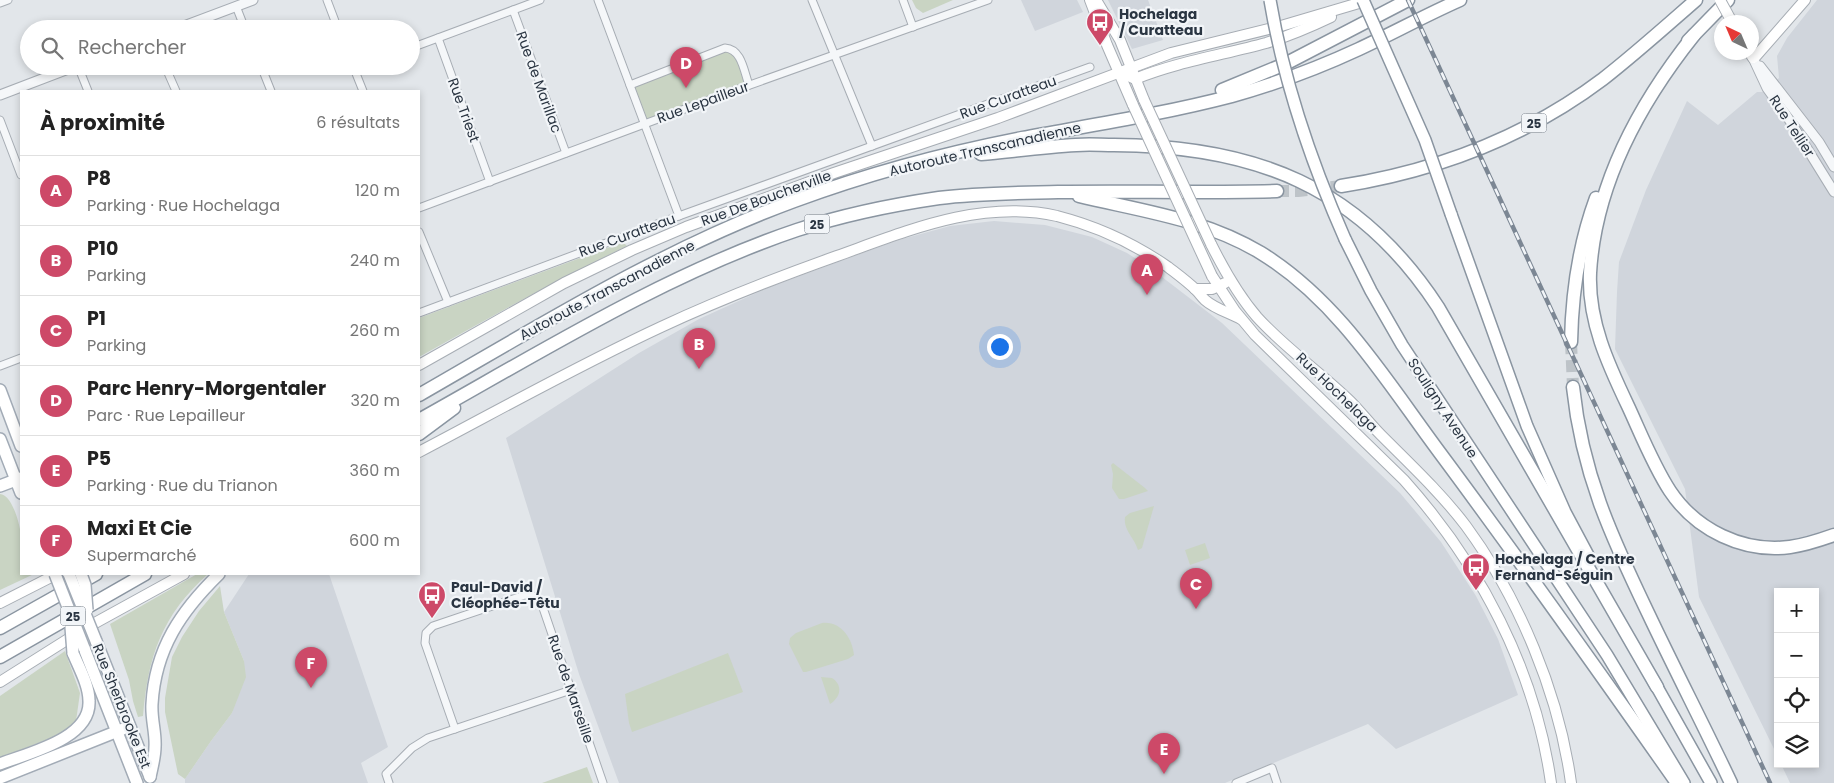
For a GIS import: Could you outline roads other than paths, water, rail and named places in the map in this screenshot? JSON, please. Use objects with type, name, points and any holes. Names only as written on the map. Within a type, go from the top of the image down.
[{"type":"highway","points":[[1126,118],[1212,93],[1255,78],[1294,60],[1366,20],[1408,0]]},
{"type":"highway","name":"Autoroute Transcanadienne","points":[[420,394],[660,259],[722,230],[795,200],[888,171],[1021,138],[1234,95],[1295,75],[1360,48],[1423,16],[1460,0]]},
{"type":"highway","name":"25","points":[[1341,186],[1394,176],[1434,165],[1487,146],[1521,130],[1563,106],[1602,79],[1696,0]]},
{"type":"highway","points":[[1571,342],[1575,290],[1583,244],[1592,207],[1616,148],[1636,111],[1661,74],[1694,35],[1728,0]]},
{"type":"highway","points":[[1694,35],[1663,74],[1638,115],[1624,142],[1607,186],[1595,234],[1590,272],[1591,300],[1595,324],[1610,367],[1658,469],[1677,500],[1693,517],[1722,536],[1756,546],[1790,547],[1834,535]]},
{"type":"highway","points":[[943,157],[1077,145],[1163,146],[1218,153],[1265,166],[1313,188],[1339,203],[1360,219],[1397,253],[1429,293],[1657,687]]},
{"type":"highway","name":"Autoroute Transcanadienne","points":[[420,419],[614,312],[667,285],[747,249],[805,228],[868,211],[940,198],[986,194],[1276,191]]},
{"type":"highway","points":[[1062,192],[1173,216],[1219,232],[1270,259],[1318,297],[1348,330],[1387,381],[1534,580],[1677,783]]},
{"type":"highway","points":[[420,433],[498,376]]},
{"type":"highway","points":[[1573,387],[1582,446],[1602,511],[1625,565],[1731,783]]},
{"type":"highway","name":"25","points":[[0,628],[94,575]]},
{"type":"highway","name":"25","points":[[0,657],[143,575]]},
{"type":"main road","name":"Rue Hochelaga","points":[[1090,0],[1133,105],[1212,276],[1242,319],[1269,350],[1404,480],[1458,547],[1495,609],[1528,689],[1542,736],[1550,783]]},
{"type":"main road","name":"Rue Hochelaga","points":[[1096,0],[1120,40],[1144,100],[1230,281],[1266,326],[1345,397],[1416,470],[1460,520],[1481,549],[1505,589],[1553,696],[1571,783]]},
{"type":"main road","name":"Souligny Avenue","points":[[1270,0],[1280,53],[1296,111],[1312,158],[1345,239],[1364,279],[1402,345],[1606,655],[1684,783]]},
{"type":"main road","points":[[1720,0],[1728,15]]},
{"type":"main road","points":[[1759,47],[1805,0]]},
{"type":"main road","points":[[1119,72],[1135,79],[1173,65],[1288,36],[1362,1]]},
{"type":"main road","points":[[1130,68],[1171,53],[1281,26],[1362,1]]},
{"type":"main road","points":[[1362,1],[1425,140],[1527,426],[1565,512],[1657,687],[1711,783]]},
{"type":"main road","name":"Rue De Boucherville","points":[[420,364],[564,283],[672,232],[834,173],[998,118],[1130,68]]},
{"type":"main road","points":[[420,451],[613,350],[710,305],[821,262],[923,226],[952,218],[1008,212],[1044,214],[1066,219],[1140,249],[1195,289],[1209,303],[1242,319]]},
{"type":"main road","points":[[1195,289],[1209,290],[1230,281]]},
{"type":"main road","points":[[0,390],[20,443]]},
{"type":"main road","points":[[0,439],[18,479],[0,486]]},
{"type":"main road","points":[[0,603],[54,575]]},
{"type":"main road","points":[[0,764],[67,737],[84,720],[88,710],[89,696],[79,651],[70,613],[56,575]]},
{"type":"main road","name":"Rue Sherbrooke Est","points":[[70,575],[151,780]]},
{"type":"main road","points":[[81,575],[85,585],[88,622]]},
{"type":"main road","points":[[0,682],[78,633],[182,575]]},
{"type":"main road","points":[[151,780],[155,746],[152,724],[152,695],[159,663],[168,639],[184,612],[218,575]]},
{"type":"main road","name":"Rue Sherbrooke Est","points":[[79,651],[116,732],[136,783]]},
{"type":"main road","points":[[0,778],[130,727]]},
{"type":"street","points":[[0,3],[8,0]]},
{"type":"street","points":[[199,20],[253,0]]},
{"type":"street","points":[[327,0],[335,20]]},
{"type":"street","points":[[420,45],[540,0]]},
{"type":"street","points":[[598,0],[679,216]]},
{"type":"street","points":[[812,0],[872,146]]},
{"type":"street","points":[[903,0],[912,27]]},
{"type":"street","name":"Rue Lepailleur","points":[[420,208],[749,85],[988,0]]},
{"type":"street","points":[[236,6],[241,20]]},
{"type":"street","name":"Rue de Marillac","points":[[513,10],[566,153]]},
{"type":"street","name":"Rue Triest","points":[[438,38],[490,182]]},
{"type":"street","points":[[630,85],[725,48],[732,49],[738,53],[749,85]]},
{"type":"street","name":"Rue Tellier","points":[[1753,60],[1767,88],[1834,192]]},
{"type":"street","name":"Rue Tellier","points":[[1755,60],[1812,134],[1834,167]]},
{"type":"street","name":"Rue Curatteau","points":[[420,312],[1090,67]]},
{"type":"street","points":[[0,95],[53,75]]},
{"type":"street","points":[[81,75],[88,90]]},
{"type":"street","points":[[169,75],[176,90]]},
{"type":"street","points":[[265,75],[271,90]]},
{"type":"street","points":[[357,75],[363,90]]},
{"type":"street","points":[[0,120],[20,172]]},
{"type":"street","points":[[420,234],[448,302]]},
{"type":"street","points":[[0,366],[20,358]]},
{"type":"street","name":"Rue de Marseille","points":[[455,729],[425,643],[426,633],[433,626],[524,595],[536,597],[542,605],[603,783]]},
{"type":"street","points":[[389,783],[386,774],[418,743],[571,690]]},
{"type":"street","points":[[1236,783],[1272,768],[1277,783]]},
{"type":"tunnel","points":[[1277,191],[1298,191],[1341,186]]},
{"type":"tunnel","points":[[1571,342],[1573,387]]},
{"type":"railway","points":[[1408,0],[1770,783]]},
{"type":"place","name":"Hochelaga / Curatteau","points":[[1100,46]]},
{"type":"place","name":"Parc Henry-Morgentaler","points":[[686,88]]},
{"type":"place","name":"P8","points":[[1147,295]]},
{"type":"place","name":"P10","points":[[699,369]]},
{"type":"place","name":"Hochelaga / Centre Fernand-Séguin","points":[[1476,591]]},
{"type":"place","name":"P1","points":[[1196,609]]},
{"type":"place","name":"Paul-David / Cléophée-Têtu","points":[[432,619]]},
{"type":"place","name":"Maxi Et Cie","points":[[311,688]]},
{"type":"place","name":"P5","points":[[1164,774]]}]
